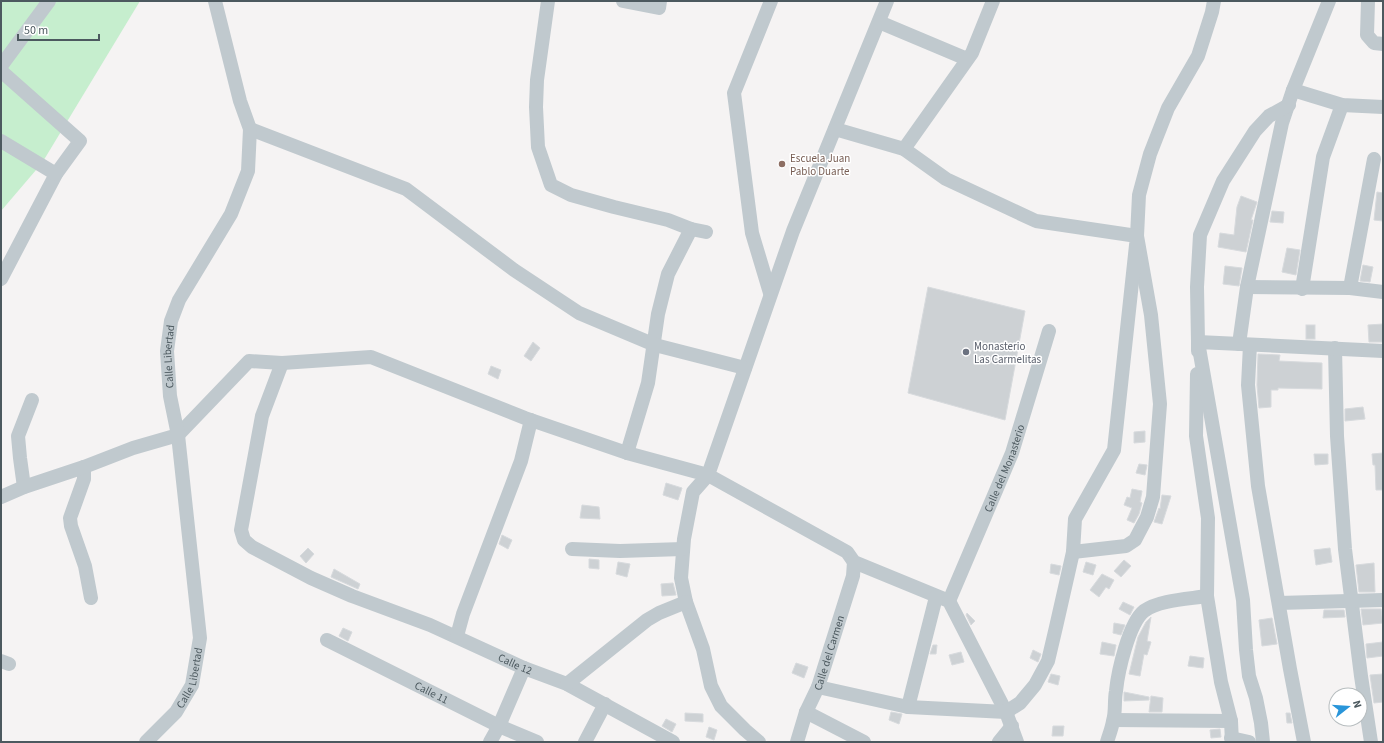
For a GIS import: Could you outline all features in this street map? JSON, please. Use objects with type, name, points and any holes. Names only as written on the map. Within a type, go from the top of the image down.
[{"type":"street","points":[[1,66],[49,1]]},
{"type":"street","name":"Calle Libertad","points":[[146,742],[176,712],[192,685],[200,638],[178,435],[170,396],[166,351],[171,321],[180,300],[232,214],[248,171],[250,129],[240,101],[215,1]]},
{"type":"street","points":[[548,1],[537,80],[536,107],[538,147],[551,185],[571,195],[668,220],[691,229],[706,232]]},
{"type":"street","points":[[623,1],[659,8],[660,1]]},
{"type":"street","points":[[770,293],[752,233],[734,93],[771,1]]},
{"type":"street","points":[[759,742],[721,706],[710,686],[702,649],[686,602],[681,578],[693,492],[708,475],[770,293],[793,231],[887,1]]},
{"type":"street","points":[[904,149],[972,53],[992,1]]},
{"type":"street","points":[[818,687],[908,707],[1006,712],[1020,703],[1035,685],[1048,661],[1073,552],[1075,519],[1114,450],[1137,236],[1139,195],[1150,154],[1168,108],[1198,56],[1214,1]]},
{"type":"street","points":[[1304,742],[1258,486],[1244,344],[1247,287],[1282,123],[1293,90],[1329,1]]},
{"type":"street","points":[[1368,1],[1367,36],[1374,43],[1383,44]]},
{"type":"street","points":[[879,22],[967,59]]},
{"type":"street","points":[[1,71],[80,141],[56,174],[1,279]]},
{"type":"street","points":[[1293,90],[1342,105],[1383,107]]},
{"type":"street","points":[[1249,742],[1232,740],[1231,721],[1221,682],[1207,596],[1208,518],[1196,436],[1198,342],[1197,287],[1200,235],[1223,181],[1255,130],[1269,116],[1289,105]]},
{"type":"street","points":[[1302,289],[1323,157],[1342,105]]},
{"type":"street","points":[[250,129],[406,189],[514,270],[579,313],[655,344],[745,368]]},
{"type":"street","points":[[835,129],[904,149],[946,179],[1036,222],[1137,236]]},
{"type":"street","points":[[1,142],[56,174]]},
{"type":"street","points":[[1350,288],[1374,159]]},
{"type":"street","points":[[628,453],[648,383],[655,344],[658,314],[668,274],[691,229]]},
{"type":"street","points":[[1073,552],[1126,546],[1135,540],[1147,517],[1153,497],[1160,404],[1151,315],[1137,236]]},
{"type":"street","points":[[1247,287],[1302,289],[1350,288],[1383,292]]},
{"type":"street","name":"Calle del Monasterio","points":[[908,707],[942,599],[1012,453],[1049,331]]},
{"type":"street","points":[[1198,342],[1383,351]]},
{"type":"street","points":[[1198,342],[1243,600],[1249,676],[1258,711],[1263,742]]},
{"type":"street","points":[[1335,348],[1337,436],[1345,549],[1371,742]]},
{"type":"street","points":[[1,497],[24,487],[84,467],[133,448],[178,435],[249,362],[282,363],[371,357],[531,420],[628,453],[708,475],[848,552],[854,562],[942,599],[1006,712],[1017,742]]},
{"type":"street","name":"Calle 12","points":[[282,363],[262,416],[241,530],[244,540],[252,547],[311,578],[352,596],[457,636],[524,668],[567,684],[672,742]]},
{"type":"street","points":[[24,487],[18,436],[32,400]]},
{"type":"street","points":[[457,636],[463,614],[521,461],[531,420]]},
{"type":"street","points":[[84,467],[84,479],[70,518],[71,526],[85,566],[91,598]]},
{"type":"street","points":[[572,549],[620,551],[684,549]]},
{"type":"street","name":"Calle del Carmen","points":[[797,742],[806,712],[818,687],[853,576],[854,562]]},
{"type":"street","points":[[1107,742],[1114,720],[1116,691],[1122,656],[1137,619],[1145,611],[1156,605],[1207,596]]},
{"type":"street","points":[[1279,603],[1383,600]]},
{"type":"street","points":[[567,684],[647,620],[659,612],[686,602]]},
{"type":"street","name":"Calle 11","points":[[327,640],[499,726],[537,742]]},
{"type":"street","points":[[490,742],[499,726],[524,668]]},
{"type":"street","points":[[585,742],[605,704]]},
{"type":"street","points":[[806,712],[864,742]]},
{"type":"street","points":[[1114,720],[1231,721]]},
{"type":"street","points":[[999,742],[1012,726]]},
{"type":"green space","points":[[1,1],[140,1],[42,163],[1,211]]},
{"type":"building","points":[[1377,192],[1383,193],[1383,221],[1374,220]]},
{"type":"building","points":[[1241,196],[1257,202],[1251,220],[1253,220],[1246,252],[1218,247],[1220,233],[1234,235],[1237,207]]},
{"type":"building","points":[[1272,211],[1284,212],[1283,223],[1270,222]]},
{"type":"building","points":[[1287,248],[1300,250],[1296,275],[1282,272]]},
{"type":"building","points":[[1363,265],[1373,267],[1370,282],[1360,281]]},
{"type":"building","points":[[1225,266],[1242,268],[1239,286],[1223,284]]},
{"type":"building","name":"Monasterio Las Carmelitas","points":[[928,287],[1025,311],[1005,420],[908,393]]},
{"type":"building","points":[[1383,324],[1383,342],[1369,342],[1368,325]]},
{"type":"building","points":[[1306,325],[1315,325],[1315,339],[1306,339]]},
{"type":"building","points":[[533,342],[540,348],[531,361],[524,356]]},
{"type":"building","points":[[1258,354],[1280,355],[1279,361],[1322,363],[1322,389],[1278,388],[1278,390],[1271,390],[1271,407],[1259,408],[1257,385]]},
{"type":"building","points":[[491,366],[501,370],[498,379],[488,374]]},
{"type":"building","points":[[1363,407],[1365,419],[1345,421],[1345,409]]},
{"type":"building","points":[[1145,431],[1145,442],[1134,443],[1134,432]]},
{"type":"building","points":[[1383,453],[1383,490],[1376,490],[1375,465],[1373,465],[1372,454]]},
{"type":"building","points":[[1314,454],[1328,454],[1328,464],[1315,465]]},
{"type":"building","points":[[1139,464],[1147,465],[1145,475],[1136,473]]},
{"type":"building","points":[[666,483],[682,488],[678,500],[663,495]]},
{"type":"building","points":[[1132,489],[1142,491],[1140,502],[1142,503],[1139,514],[1134,523],[1127,520],[1132,508],[1124,505],[1127,497],[1130,498]]},
{"type":"building","points":[[1162,495],[1171,496],[1162,524],[1154,522],[1159,508],[1160,509]]},
{"type":"building","points":[[582,505],[599,507],[600,519],[580,518]]},
{"type":"building","points":[[502,535],[512,540],[508,549],[499,544]]},
{"type":"building","points":[[308,548],[314,554],[306,563],[300,556]]},
{"type":"building","points":[[1330,548],[1332,562],[1316,565],[1314,550]]},
{"type":"building","points":[[589,559],[599,560],[599,569],[589,568]]},
{"type":"building","points":[[1124,560],[1131,566],[1121,577],[1114,571]]},
{"type":"building","points":[[618,562],[630,564],[627,577],[616,574]]},
{"type":"building","points":[[1086,562],[1096,565],[1093,575],[1083,572]]},
{"type":"building","points":[[1374,563],[1375,592],[1359,592],[1356,565]]},
{"type":"building","points":[[1051,564],[1061,566],[1059,575],[1050,573]]},
{"type":"building","points":[[334,569],[360,584],[358,589],[331,577]]},
{"type":"building","points":[[1102,574],[1114,580],[1109,589],[1106,587],[1099,597],[1090,590]]},
{"type":"building","points":[[673,583],[676,595],[662,596],[661,584]]},
{"type":"building","points":[[1123,602],[1134,607],[1130,615],[1119,609]]},
{"type":"building","points":[[1361,609],[1381,609],[1383,623],[1363,625]]},
{"type":"building","points":[[1324,610],[1344,610],[1345,617],[1323,618]]},
{"type":"building","points":[[967,613],[975,621],[971,625],[966,615]]},
{"type":"building","points":[[1151,617],[1147,641],[1151,642],[1147,655],[1144,654],[1140,676],[1129,674],[1138,637],[1146,622]]},
{"type":"building","points":[[1272,618],[1277,644],[1262,646],[1259,620]]},
{"type":"building","points":[[1114,623],[1125,625],[1121,635],[1113,633]]},
{"type":"building","points":[[343,628],[352,632],[348,641],[339,636]]},
{"type":"building","points":[[1102,642],[1116,645],[1114,656],[1100,654]]},
{"type":"building","points":[[1383,642],[1383,656],[1367,658],[1366,644]]},
{"type":"building","points":[[933,645],[937,645],[936,654],[930,654]]},
{"type":"building","points":[[1033,650],[1041,654],[1038,662],[1030,658]]},
{"type":"building","points":[[961,652],[964,662],[952,665],[949,655]]},
{"type":"building","points":[[1190,656],[1204,658],[1203,668],[1188,666]]},
{"type":"building","points":[[796,663],[808,667],[804,678],[792,673]]},
{"type":"building","points":[[1051,674],[1060,676],[1058,685],[1048,682]]},
{"type":"building","points":[[1383,674],[1383,702],[1374,703],[1370,675]]},
{"type":"building","points":[[1124,692],[1149,697],[1149,700],[1124,701]]},
{"type":"building","points":[[1151,696],[1163,698],[1162,712],[1149,712]]},
{"type":"building","points":[[891,712],[902,714],[899,724],[889,720]]},
{"type":"building","points":[[685,713],[703,714],[703,722],[685,721]]},
{"type":"building","points":[[1286,713],[1290,713],[1292,723],[1287,723]]},
{"type":"building","points":[[666,719],[676,724],[672,732],[662,726]]},
{"type":"building","points":[[1053,726],[1064,726],[1063,736],[1052,736]]},
{"type":"building","points":[[709,727],[717,730],[714,740],[706,737]]},
{"type":"building","points":[[1220,729],[1221,737],[1211,738],[1210,730]]},
{"type":"place","name":"Escuela Juan Pablo Duarte","points":[[782,164]]},
{"type":"place","name":"Monasterio Las Carmelitas","points":[[966,352]]}]
